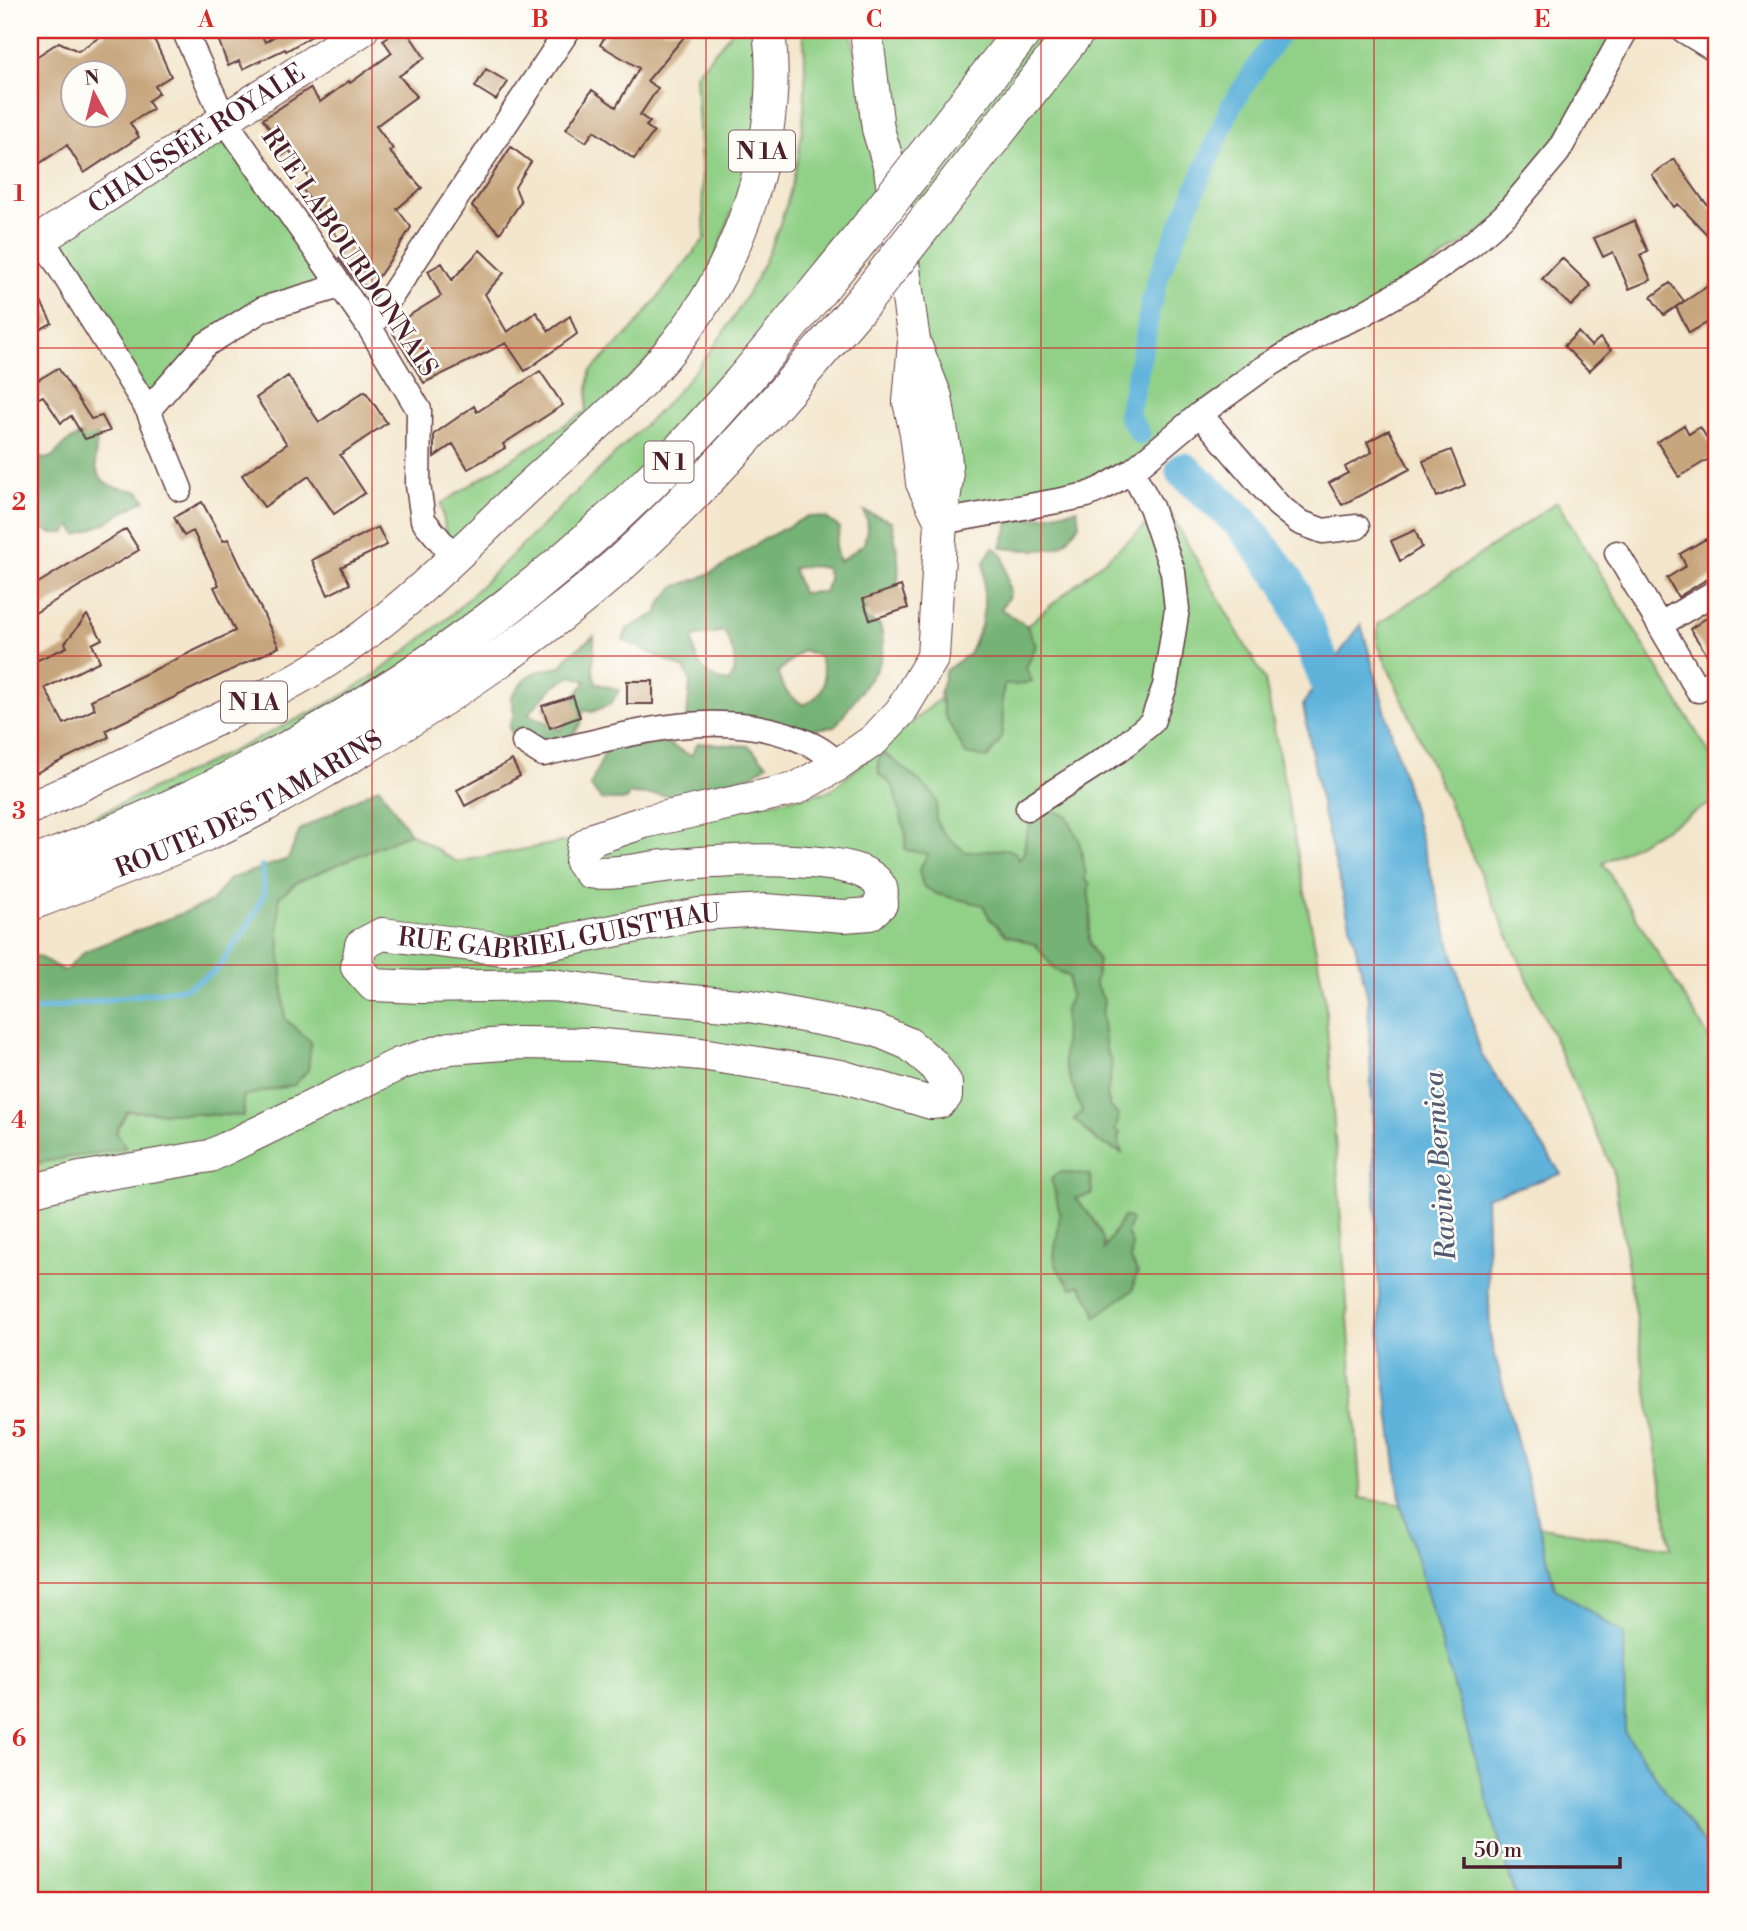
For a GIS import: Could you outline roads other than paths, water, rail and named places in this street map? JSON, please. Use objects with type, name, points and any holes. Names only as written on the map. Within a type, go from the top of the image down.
[{"type":"highway","name":"N 1","points":[[449,672],[508,608],[576,552],[711,419],[866,233],[1024,30]]},
{"type":"highway","name":"N 1","points":[[449,672],[559,616],[623,561],[696,490],[754,428],[866,298],[1077,30]]},
{"type":"highway","name":"ROUTE DES TAMARINS","points":[[30,866],[142,820],[449,672]]},
{"type":"highway","name":"ROUTE DES TAMARINS","points":[[30,902],[199,836],[297,785],[383,735],[449,672]]},
{"type":"main road","name":"CHAUSSÉE ROYALE","points":[[36,243],[362,30]]},
{"type":"main road","name":"N 1A","points":[[30,808],[285,687],[330,660],[367,633],[611,411],[667,354],[724,266],[743,228],[757,182],[769,111],[772,54],[769,30]]},
{"type":"main road","points":[[866,30],[878,129],[890,169],[914,341],[909,402],[922,483],[942,522]]},
{"type":"main road","points":[[886,45],[893,120],[890,169]]},
{"type":"main road","name":"RUE GABRIEL GUIST'HAU","points":[[30,1191],[80,1178],[210,1156],[399,1064],[450,1048],[517,1043],[579,1044],[701,1054],[841,1076],[931,1103],[940,1102],[946,1096],[946,1083],[933,1064],[909,1044],[876,1030],[750,1006],[632,996],[552,985],[373,985],[357,967],[361,945],[382,934],[505,949],[547,944],[699,914],[765,910],[844,916],[870,914],[881,904],[881,889],[872,877],[847,867],[796,860],[748,860],[662,866],[608,874],[589,872],[581,862],[583,847],[596,838],[644,822],[795,789],[838,765],[874,740],[901,711],[933,657],[947,479],[936,397],[914,341]]},
{"type":"street","name":"RUE LABOURDONNAIS","points":[[184,30],[224,119],[370,328],[419,410],[418,485],[424,520],[452,555]]},
{"type":"street","points":[[370,328],[568,30]]},
{"type":"street","points":[[942,522],[1087,495],[1132,471],[1200,414],[1258,372],[1324,331],[1361,315],[1422,279],[1472,244],[1506,214],[1558,152],[1626,30]]},
{"type":"street","points":[[1683,30],[1717,51]]},
{"type":"street","points":[[36,243],[148,410],[180,489]]},
{"type":"street","points":[[148,410],[205,345],[263,309],[340,286]]},
{"type":"street","points":[[1200,414],[1278,505],[1299,522],[1323,531],[1357,527]]},
{"type":"street","points":[[1028,808],[1119,750],[1152,722],[1165,686],[1177,609],[1173,572],[1151,507],[1132,471]]},
{"type":"street","points":[[1617,553],[1661,624],[1708,685]]},
{"type":"street","points":[[1661,624],[1717,591]]},
{"type":"street","points":[[524,742],[543,754],[642,731],[692,724],[726,724],[772,730],[807,742],[830,756],[838,765]]},
{"type":"water","points":[[1361,624],[1481,1054],[1561,1174],[1486,1197],[1490,1336],[1555,1588],[1624,1634],[1625,1733],[1717,1863],[1717,1901],[1517,1901],[1401,1505],[1381,1347],[1368,998],[1322,809],[1303,704]]},
{"type":"waterway","points":[[1140,434],[1128,415],[1150,307],[1160,272],[1232,104],[1284,30]]},
{"type":"waterway","name":"Ravine Bernica","points":[[1184,471],[1241,522],[1288,583],[1344,720]]},
{"type":"waterway","points":[[30,1011],[186,988],[216,971],[248,926],[264,895],[262,866]]}]
